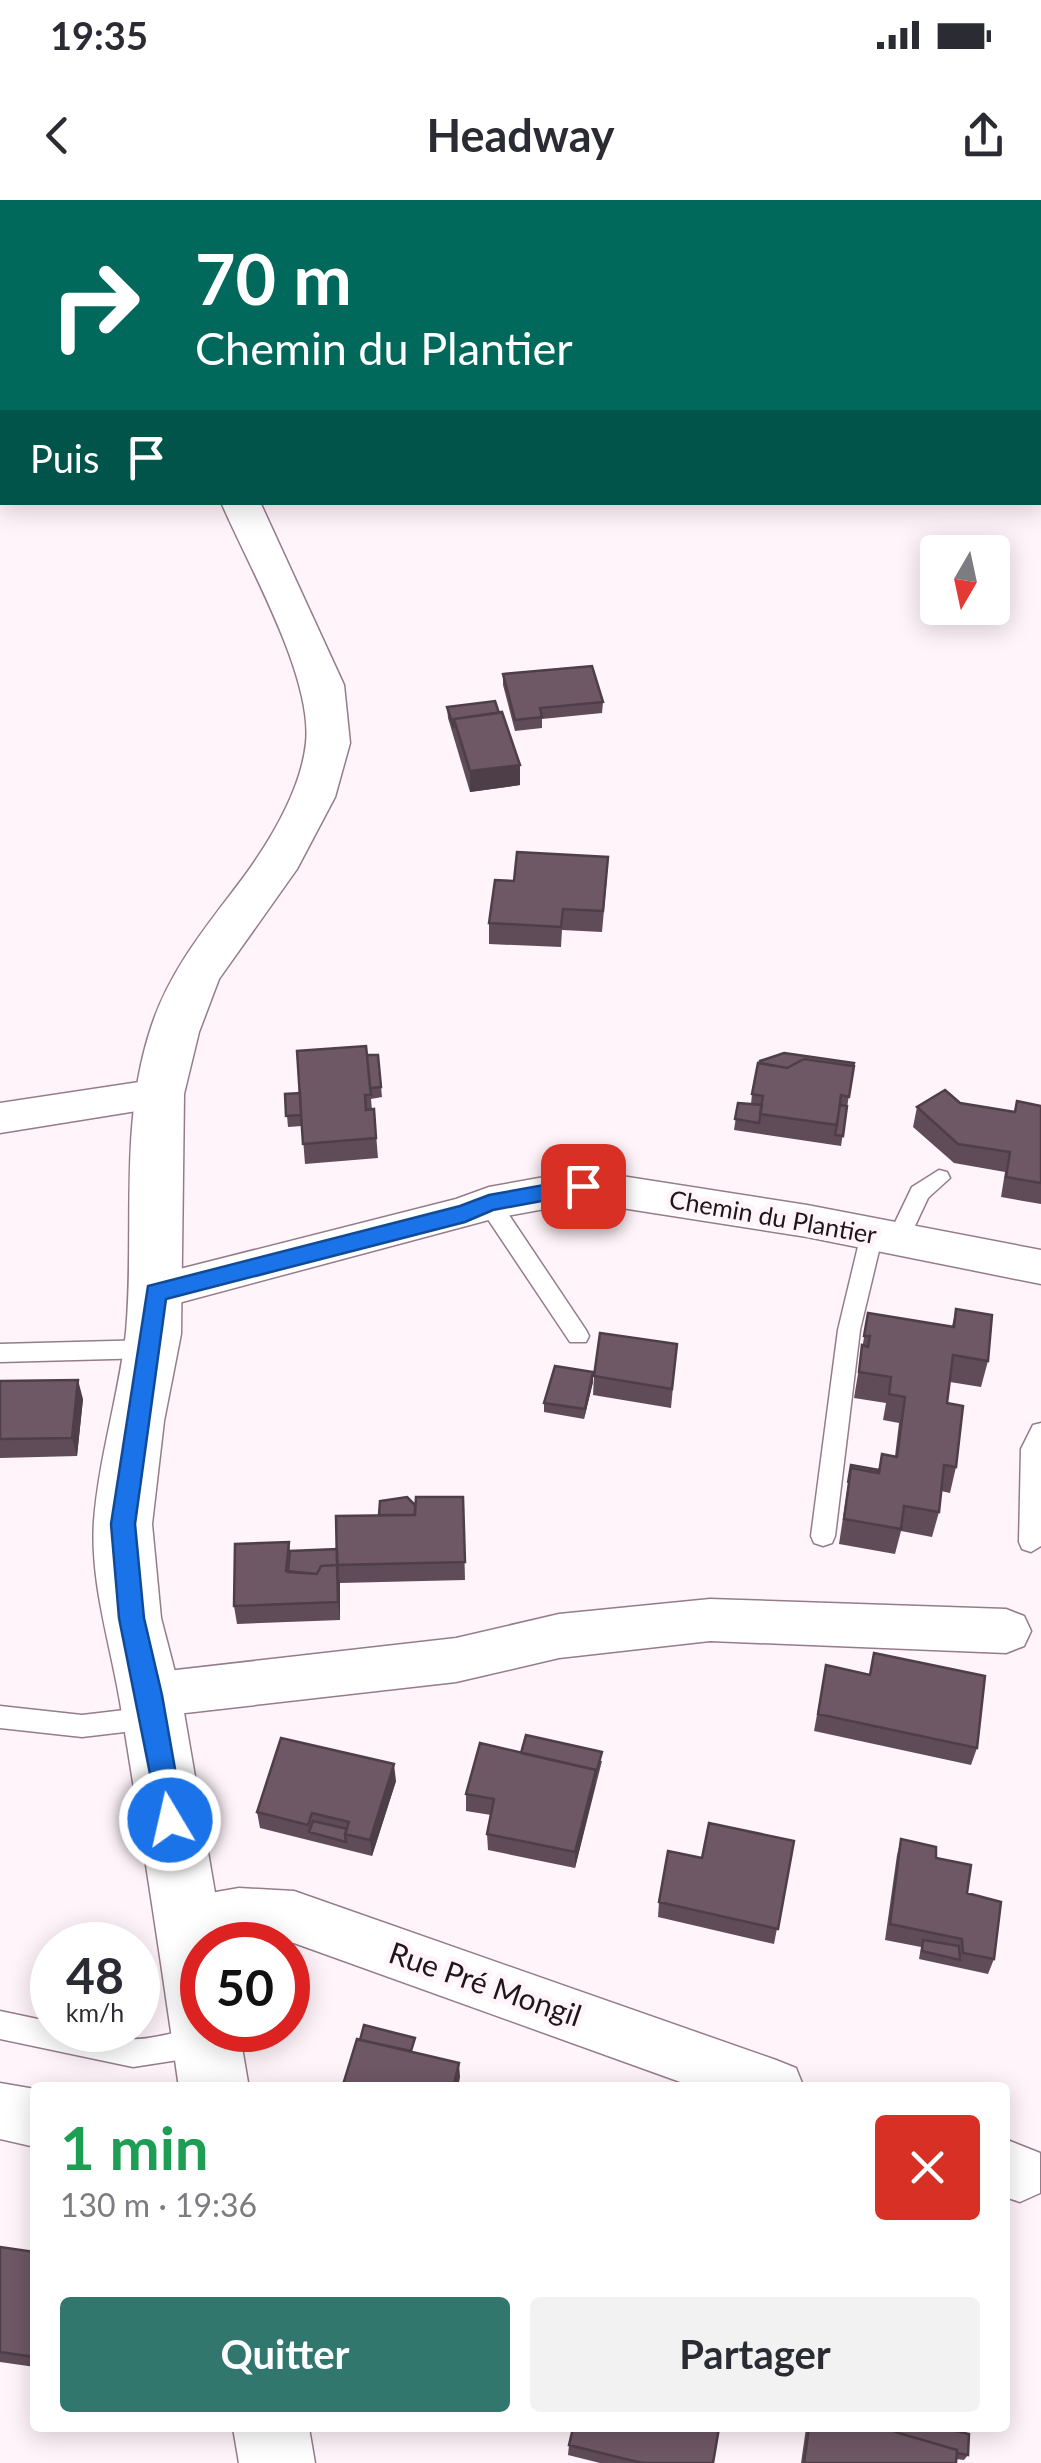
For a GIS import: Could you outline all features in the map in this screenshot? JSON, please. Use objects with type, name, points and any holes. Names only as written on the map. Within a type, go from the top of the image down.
[{"type":"main road","points":[[187,1922],[151,1706],[131,1618],[123,1524],[156,1292],[160,1094],[174,1032],[196,975],[274,869],[313,797],[328,744],[322,685],[241,505]]},
{"type":"main road","points":[[272,2432],[277,2463]]},
{"type":"street","points":[[0,1118],[160,1094]]},
{"type":"street","name":"Chemin du Plantier","points":[[156,1292],[465,1213],[489,1203],[583,1186],[885,1236],[1041,1267]]},
{"type":"street","points":[[151,1706],[456,1660],[559,1636],[710,1620],[1006,1631]]},
{"type":"street","name":"Rue Pré Mongil","points":[[187,1922],[239,1914],[305,1922]]},
{"type":"street","name":"Rue Pré Mongil","points":[[310,1924],[759,2082]]},
{"type":"street","points":[[0,2111],[30,2117]]},
{"type":"lane","points":[[823,1536],[850,1330],[885,1236],[920,1193],[939,1178]]},
{"type":"lane","points":[[489,1203],[578,1336]]},
{"type":"lane","points":[[0,1353],[150,1349]]},
{"type":"lane","points":[[1031,1542],[1033,1448],[1041,1432]]},
{"type":"lane","points":[[0,1717],[82,1726],[151,1706]]},
{"type":"lane","points":[[0,2025],[133,2053],[180,2047]]},
{"type":"building","points":[[592,666],[603,702],[540,708],[542,717],[515,720],[503,674]]},
{"type":"building","points":[[495,701],[499,713],[454,719],[454,728],[447,707]]},
{"type":"building","points":[[502,712],[520,765],[470,771],[454,719]]},
{"type":"building","points":[[517,852],[608,857],[603,911],[563,909],[561,927],[489,923],[495,880],[514,881]]},
{"type":"building","points":[[366,1046],[371,1095],[365,1095],[366,1110],[374,1109],[376,1138],[303,1144],[297,1051]]},
{"type":"building","points":[[784,1053],[854,1063],[853,1066],[804,1059],[787,1068],[760,1063]]},
{"type":"building","points":[[367,1055],[378,1055],[381,1087],[370,1088]]},
{"type":"building","points":[[804,1059],[854,1066],[849,1097],[841,1095],[837,1125],[760,1114],[763,1096],[752,1094],[758,1063],[787,1068]]},
{"type":"building","points":[[945,1090],[960,1103],[1015,1112],[1017,1101],[1041,1106],[1041,1183],[1006,1177],[1010,1152],[958,1144],[917,1107]]},
{"type":"building","points":[[300,1093],[301,1115],[286,1116],[285,1094]]},
{"type":"building","points":[[738,1103],[762,1105],[759,1123],[735,1119]]},
{"type":"building","points":[[840,1105],[847,1106],[843,1136],[835,1135]]},
{"type":"building","points":[[956,1309],[992,1315],[988,1361],[953,1355],[947,1403],[963,1406],[956,1467],[944,1465],[939,1512],[904,1506],[901,1529],[844,1519],[851,1468],[879,1473],[882,1454],[897,1457],[905,1397],[889,1394],[891,1377],[859,1372],[862,1345],[868,1347],[870,1336],[864,1336],[868,1313],[954,1327]]},
{"type":"building","points":[[600,1333],[677,1344],[672,1389],[594,1376]]},
{"type":"building","points":[[555,1366],[593,1372],[585,1409],[544,1403]]},
{"type":"building","points":[[78,1380],[72,1438],[0,1439],[0,1381]]},
{"type":"building","points":[[851,1465],[879,1470],[878,1473],[851,1468],[848,1483]]},
{"type":"building","points":[[407,1497],[415,1505],[415,1515],[379,1515],[380,1501]]},
{"type":"building","points":[[416,1497],[463,1497],[465,1562],[337,1565],[336,1516],[415,1515]]},
{"type":"building","points":[[289,1542],[286,1571],[317,1574],[321,1566],[337,1565],[338,1602],[234,1606],[235,1544]]},
{"type":"building","points":[[337,1549],[338,1574],[337,1565],[321,1566],[317,1574],[288,1572],[290,1551]]},
{"type":"building","points":[[874,1653],[985,1676],[977,1748],[818,1714],[826,1665],[870,1675]]},
{"type":"building","points":[[526,1735],[602,1752],[595,1777],[596,1770],[521,1753]]},
{"type":"building","points":[[281,1738],[394,1764],[370,1840],[345,1834],[349,1822],[312,1813],[308,1825],[257,1812]]},
{"type":"building","points":[[480,1743],[596,1770],[575,1852],[487,1834],[494,1799],[466,1794]]},
{"type":"building","points":[[313,1821],[347,1829],[346,1842],[309,1832]]},
{"type":"building","points":[[709,1823],[794,1841],[778,1929],[659,1902],[668,1851],[702,1858]]},
{"type":"building","points":[[901,1839],[936,1847],[936,1858],[971,1865],[967,1893],[1001,1902],[994,1959],[963,1953],[962,1939],[890,1924]]},
{"type":"building","points":[[923,1940],[959,1946],[960,1960],[922,1951]]},
{"type":"building","points":[[364,2025],[415,2038],[411,2051],[360,2040]]},
{"type":"building","points":[[357,2039],[459,2063],[454,2082],[344,2082]]},
{"type":"building","points":[[0,2247],[30,2251],[30,2356],[0,2352]]},
{"type":"building","points":[[572,2432],[718,2432],[713,2463],[642,2463],[569,2445]]},
{"type":"building","points":[[808,2432],[895,2432],[957,2450],[956,2463],[804,2463]]},
{"type":"building","points":[[895,2432],[969,2434],[968,2455]]},
{"type":"route","points":[[170,1820],[150,1695],[131,1618],[123,1524],[156,1292],[465,1213],[489,1203],[583,1186]]}]
